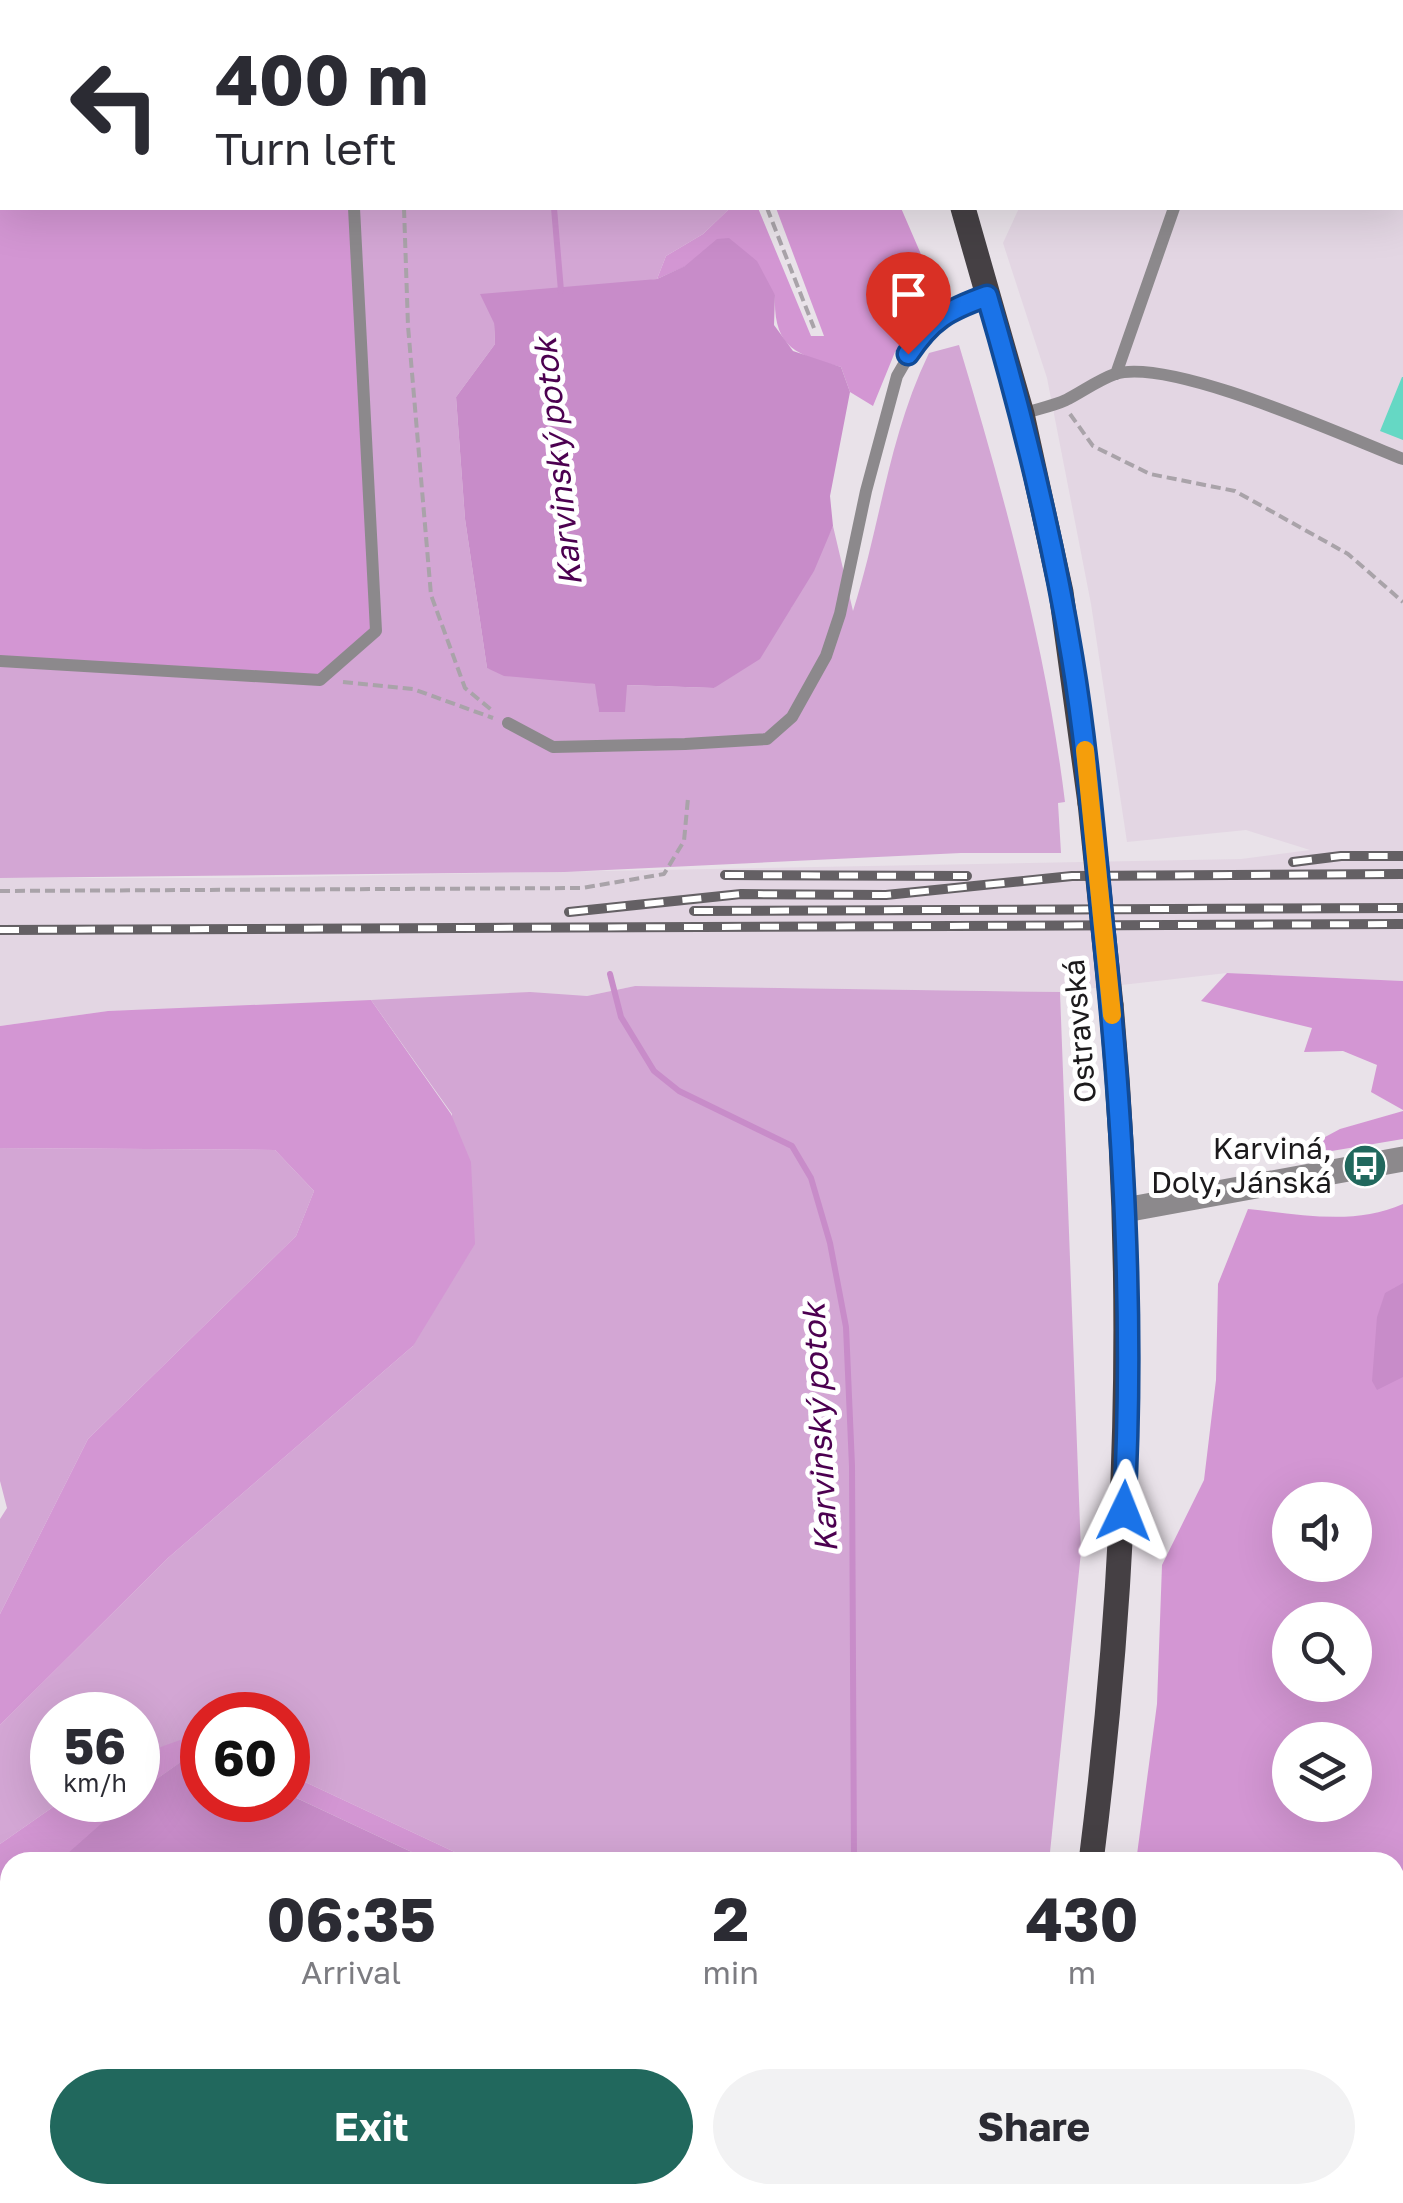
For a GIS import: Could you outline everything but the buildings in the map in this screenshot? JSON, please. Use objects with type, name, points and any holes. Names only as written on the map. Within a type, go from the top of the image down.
[{"type":"main road","name":"Ostravská","points":[[964,210],[1022,414],[1064,608],[1111,1004],[1125,1210],[1127,1433],[1116,1644],[1092,1852]]},
{"type":"street","points":[[1125,1210],[1403,1158]]},
{"type":"lane","points":[[0,661],[320,680],[376,631],[354,210]]},
{"type":"lane","points":[[1116,374],[1173,210]]},
{"type":"lane","points":[[508,724],[552,747],[685,744],[766,738],[792,716],[826,656],[835,628],[896,376],[922,333],[947,310],[987,296]]},
{"type":"lane","points":[[1022,414],[1062,402],[1116,374],[1147,372],[1185,380],[1403,458]]},
{"type":"path","points":[[404,210],[408,326],[431,595],[464,688],[508,724]]},
{"type":"path","points":[[768,210],[814,328]]},
{"type":"path","points":[[1062,402],[1093,446],[1150,474],[1234,491],[1348,554],[1403,602]]},
{"type":"path","points":[[320,680],[413,688],[508,724]]},
{"type":"path","points":[[0,891],[582,888],[664,874],[684,840],[688,798]]},
{"type":"shaded area","points":[[0,210],[354,210],[376,631],[320,680],[0,661]]},
{"type":"shaded area","points":[[352,210],[728,210],[703,234],[666,256],[657,279],[494,323],[495,344],[456,397],[465,519],[487,668],[596,684],[599,711],[626,685],[714,688],[791,608],[833,526],[853,611],[894,449],[915,385],[929,353],[959,345],[1007,515],[1047,686],[1065,802],[1058,803],[1061,853],[961,853],[565,872],[0,878],[0,661]]},
{"type":"shaded area","points":[[728,210],[759,210],[811,336],[824,336],[777,210],[902,210],[936,289],[927,310],[895,352],[873,406],[850,392],[841,367],[811,358],[790,346],[778,327],[775,295],[686,266],[657,279],[666,256],[703,234]]},
{"type":"shaded area","points":[[1018,210],[1403,210],[1403,981],[1227,973],[1060,992],[635,986],[587,996],[108,1011],[0,1026],[0,878],[231,878],[1241,859],[1310,850],[1246,830],[1127,842],[1091,604],[1047,378],[1003,243]]},
{"type":"shaded area","points":[[1227,973],[1403,981],[1403,1110],[1371,1092],[1377,1065],[1343,1051],[1304,1052],[1312,1028],[1201,1001]]},
{"type":"shaded area","points":[[635,986],[1060,992],[1081,1552],[1050,1852],[455,1852],[310,1784],[310,1692],[180,1692],[180,1741],[160,1748],[160,1692],[33,1692],[168,1558],[413,1346],[452,1114],[371,1000],[530,992],[587,996]]},
{"type":"shaded area","points":[[371,1000],[451,1114],[471,1162],[475,1244],[413,1346],[168,1558],[0,1725],[0,1614],[88,1439],[296,1236],[314,1191],[275,1150],[0,1148],[0,1026],[108,1011]]},
{"type":"shaded area","points":[[1403,1111],[1403,1139],[1284,1159],[1340,1129]]},
{"type":"shaded area","points":[[0,1148],[275,1150],[314,1191],[296,1236],[88,1439],[0,1614],[0,1519],[7,1508],[0,1481]]},
{"type":"shaded area","points":[[1403,1204],[1403,1852],[1137,1852],[1157,1704],[1162,1565],[1204,1480],[1216,1380],[1218,1284],[1248,1209],[1346,1217]]},
{"type":"shaded area","points":[[30,1695],[32,1822],[0,1844],[0,1725]]},
{"type":"shaded area","points":[[180,1740],[180,1763],[160,1777],[160,1747]]},
{"type":"shaded area","points":[[310,1784],[455,1852],[412,1852],[310,1804]]},
{"type":"shaded area","points":[[32,1822],[105,1822],[73,1852],[0,1852],[0,1844]]},
{"type":"water","points":[[729,238],[757,261],[775,295],[774,325],[793,351],[841,367],[850,392],[830,496],[833,526],[814,571],[760,659],[714,688],[627,685],[625,712],[599,712],[595,684],[504,676],[487,668],[465,519],[456,397],[495,344],[494,323],[480,294],[657,279],[685,266],[717,239]]},
{"type":"water","points":[[1403,1283],[1403,1377],[1377,1390],[1372,1381],[1377,1317],[1385,1293]]},
{"type":"water","points":[[180,1762],[180,1822],[310,1822],[310,1804],[412,1852],[69,1852],[103,1822],[160,1822],[160,1777]]},
{"type":"waterway","name":"Karvinský potok","points":[[554,210],[561,291]]},
{"type":"waterway","name":"Karvinský potok","points":[[610,974],[621,1017],[654,1071],[679,1091],[792,1146],[811,1178],[830,1243],[846,1327],[852,1466],[854,1852]]},
{"type":"railway","points":[[1293,862],[1341,856],[1403,856]]},
{"type":"railway","points":[[569,912],[741,894],[886,895],[1072,876],[1403,874]]},
{"type":"railway","points":[[725,875],[967,876]]},
{"type":"railway","points":[[694,911],[1403,908]]},
{"type":"railway","points":[[0,930],[1403,924]]},
{"type":"slow traffic","points":[[1085,750],[1112,1015]]},
{"type":"place","name":"Karviná, Doly, Jánská","points":[[1365,1166]]},
{"type":"route","points":[[908,354],[922,333],[947,310],[987,296],[1022,414],[1060,592],[1087,767],[1120,1102],[1126,1294],[1124,1511]]}]
